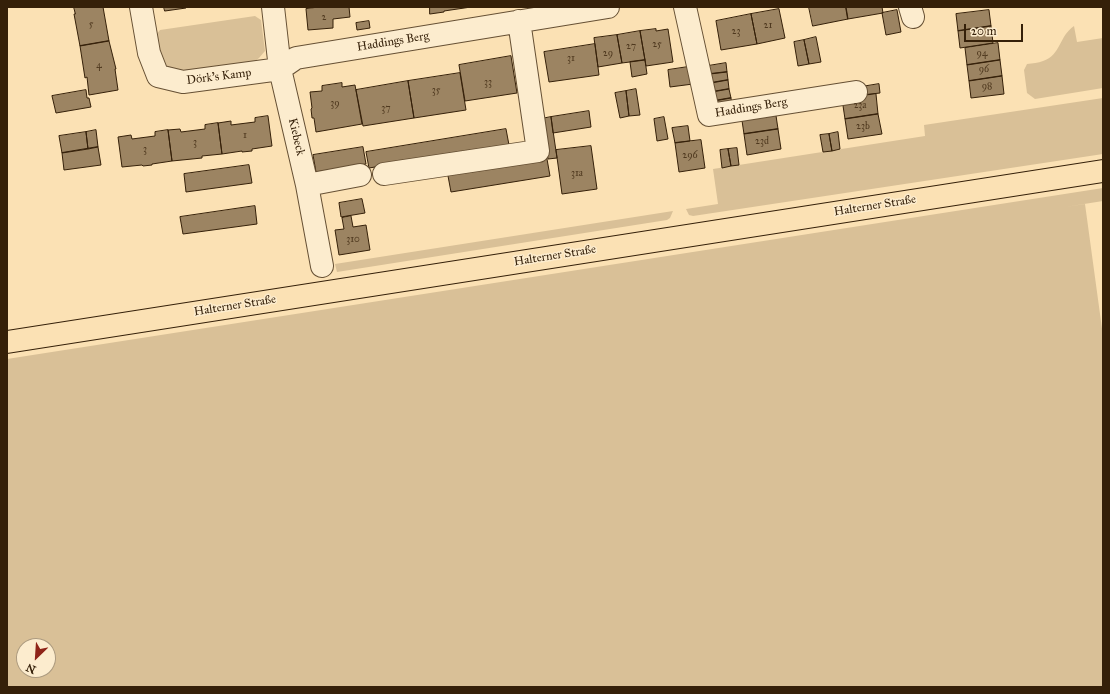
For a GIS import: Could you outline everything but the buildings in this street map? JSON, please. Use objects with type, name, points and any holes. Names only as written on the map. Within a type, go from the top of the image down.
[{"type":"main road","name":"Halterner Straße","points":[[7,342],[1103,171]]},
{"type":"street","name":"Dörk's Kamp","points":[[141,7],[149,53],[158,76],[183,82],[280,69]]},
{"type":"street","name":"Kiebeck","points":[[273,7],[280,69],[307,186],[322,266]]},
{"type":"street","name":"Haddings Berg","points":[[280,69],[296,58],[512,17],[608,7]]},
{"type":"street","name":"Haddings Berg","points":[[685,7],[709,115],[856,92]]},
{"type":"street","points":[[384,174],[538,151],[512,17]]},
{"type":"street","points":[[307,186],[360,175]]},
{"type":"shaded area","points":[[255,16],[261,20],[265,51],[253,63],[192,74],[169,69],[162,61],[155,36],[160,30]]},
{"type":"shaded area","points":[[1074,26],[1077,42],[1103,38],[1103,88],[1035,99],[1027,93],[1024,70],[1027,64],[1043,61],[1049,58],[1057,50],[1065,35]]},
{"type":"shaded area","points":[[1103,98],[1103,154],[693,216],[689,215],[686,209],[718,204],[713,169],[925,136],[924,125]]},
{"type":"shaded area","points":[[1103,188],[1103,201],[1065,207],[1085,204],[1103,336],[1103,687],[7,687],[7,359]]},
{"type":"shaded area","points":[[673,211],[670,218],[667,220],[337,272],[335,264]]}]
